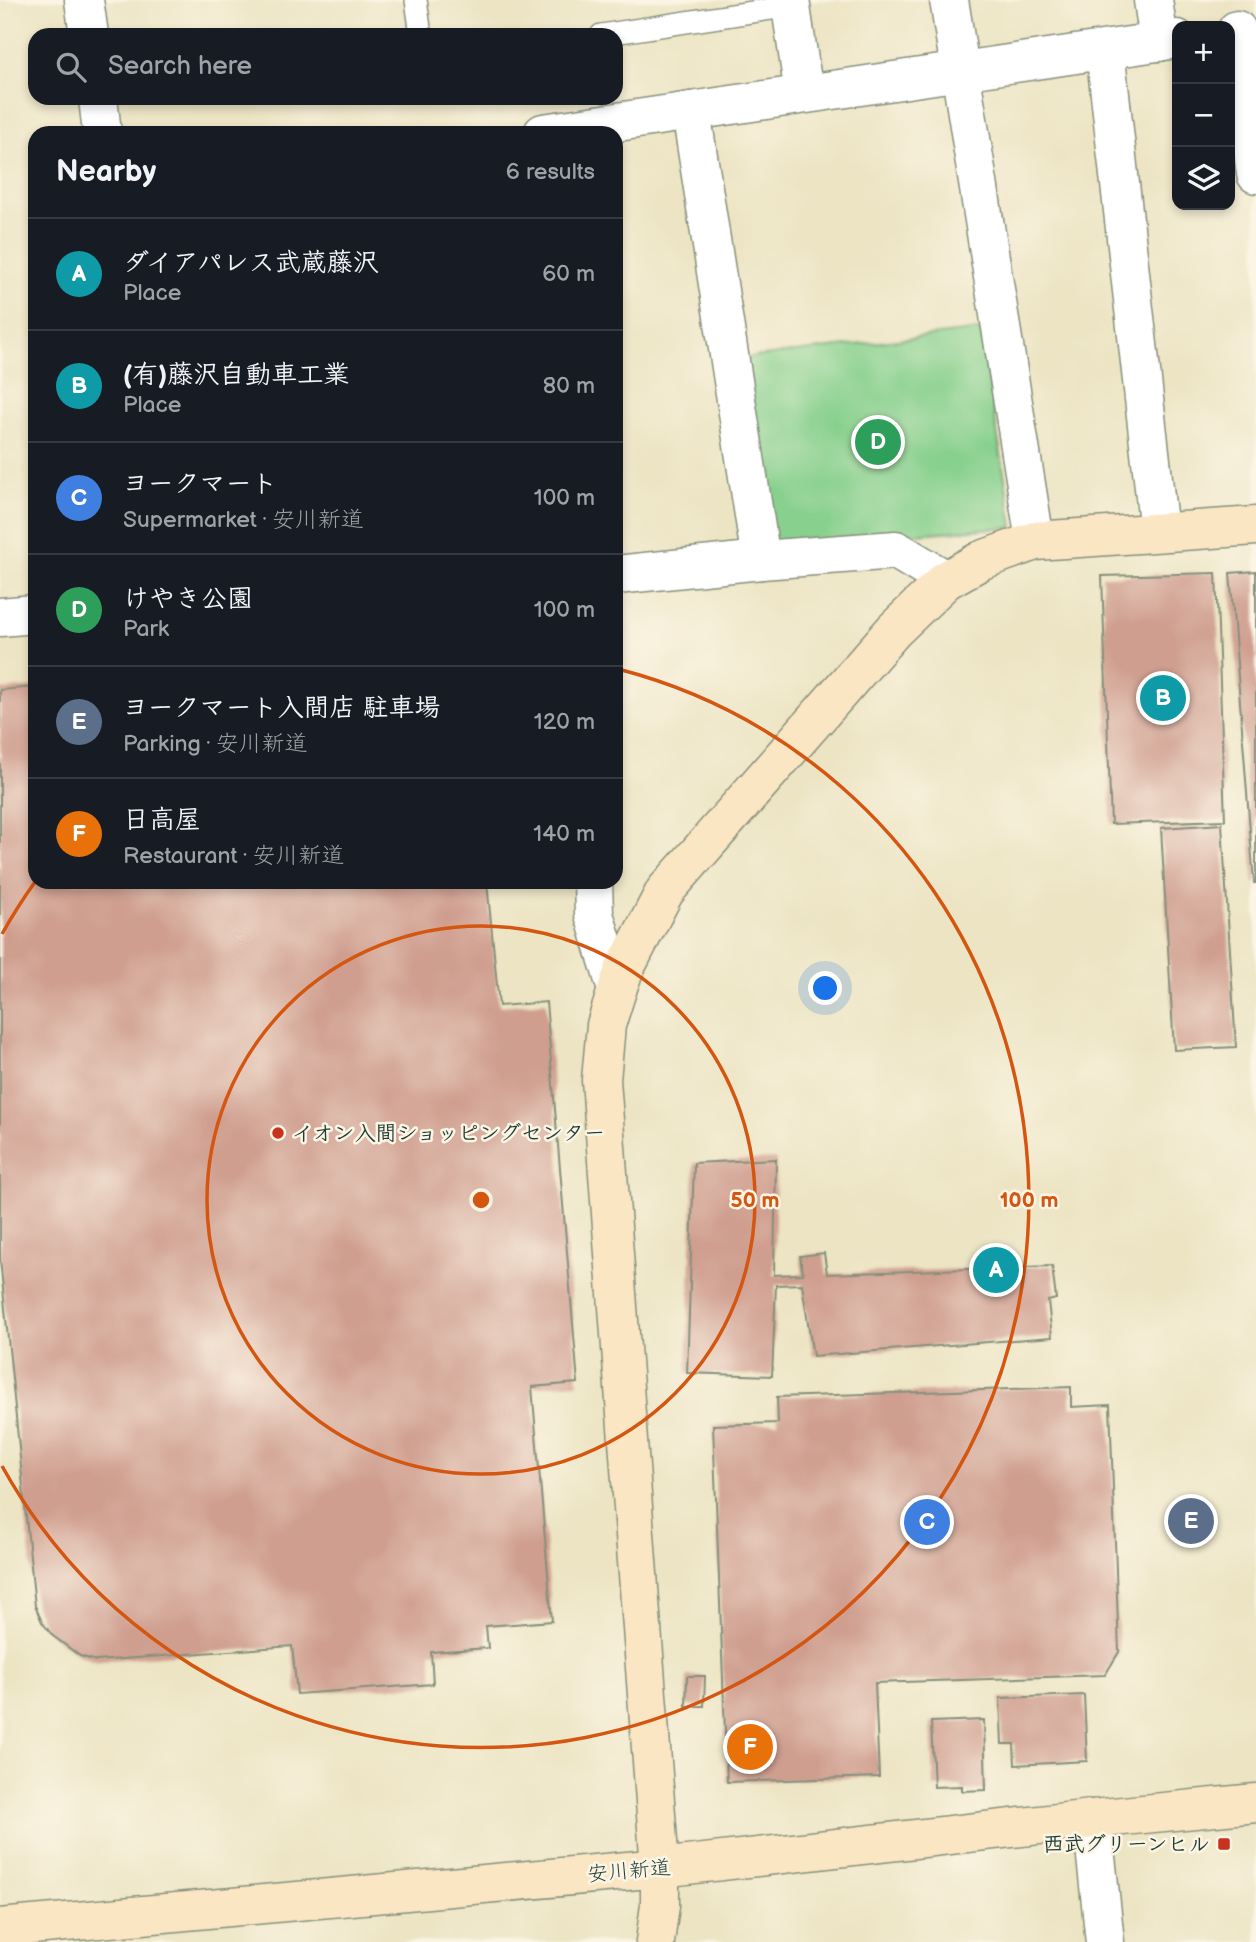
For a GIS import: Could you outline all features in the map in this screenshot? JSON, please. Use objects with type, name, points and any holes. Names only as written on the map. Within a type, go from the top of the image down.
[{"type":"street","points":[[85,0],[88,28]]},
{"type":"street","points":[[948,0],[1035,541]]},
{"type":"street","points":[[590,126],[1168,40],[1153,0]]},
{"type":"street","points":[[790,3],[804,94]]},
{"type":"street","points":[[1241,30],[1256,174]]},
{"type":"street","points":[[1105,50],[1159,532]]},
{"type":"street","points":[[99,105],[101,126]]},
{"type":"street","points":[[691,111],[761,560]]},
{"type":"street","points":[[655,1942],[660,1905],[660,1868],[601,1080],[606,1025],[624,970],[665,891],[894,630],[947,580],[982,560],[1035,541],[1256,526]]},
{"type":"street","points":[[623,574],[896,550],[947,580]]},
{"type":"street","points":[[0,617],[28,615]]},
{"type":"street","points":[[593,889],[594,914],[617,990]]},
{"type":"street","name":"安川新道","points":[[0,1928],[660,1868],[1256,1803]]},
{"type":"street","points":[[1092,1819],[1105,1942]]},
{"type":"lane","points":[[416,0],[420,28]]},
{"type":"lane","points":[[623,31],[790,3]]},
{"type":"green space","points":[[980,330],[1013,527],[771,544],[745,358]]},
{"type":"building","points":[[1256,571],[1256,883],[1254,883],[1230,573]]},
{"type":"building","points":[[1216,573],[1225,820],[1111,824],[1102,576]]},
{"type":"building","name":"イオン入間ショッピングセンター","points":[[28,688],[28,889],[488,889],[499,1006],[546,1002],[578,1383],[532,1387],[552,1621],[486,1626],[488,1648],[431,1652],[433,1684],[297,1694],[292,1646],[96,1661],[80,1656],[53,1636],[42,1622],[35,1606],[0,1259],[0,690]]},
{"type":"building","points":[[1222,824],[1236,1047],[1174,1050],[1161,828]]},
{"type":"building","points":[[776,1159],[774,1275],[803,1274],[800,1256],[824,1253],[827,1274],[1052,1266],[1056,1299],[1048,1301],[1052,1337],[813,1356],[802,1284],[776,1285],[772,1376],[687,1373],[694,1163]]},
{"type":"building","points":[[1071,1387],[1071,1407],[1110,1405],[1119,1652],[1105,1675],[875,1683],[879,1777],[727,1782],[713,1425],[778,1423],[777,1397]]},
{"type":"building","points":[[687,1676],[705,1676],[704,1706],[686,1706]]},
{"type":"building","points":[[1084,1695],[1087,1761],[1015,1765],[1014,1744],[1002,1744],[1000,1698]]},
{"type":"building","points":[[984,1720],[986,1790],[962,1791],[962,1786],[934,1787],[931,1722]]},
{"type":"place","name":"けやき公園","points":[[878,442]]},
{"type":"place","name":"(有)藤沢自動車工業","points":[[1163,698]]},
{"type":"place","name":"イオン入間ショッピングセンター","points":[[278,1133]]},
{"type":"place","name":"ダイアパレス武蔵藤沢","points":[[996,1270]]},
{"type":"place","name":"ヨークマート入間店 駐車場","points":[[1191,1521]]},
{"type":"place","name":"ヨークマート","points":[[927,1522]]},
{"type":"place","name":"日高屋","points":[[750,1747]]},
{"type":"place","name":"西武グリーンヒル","points":[[1224,1844]]}]
